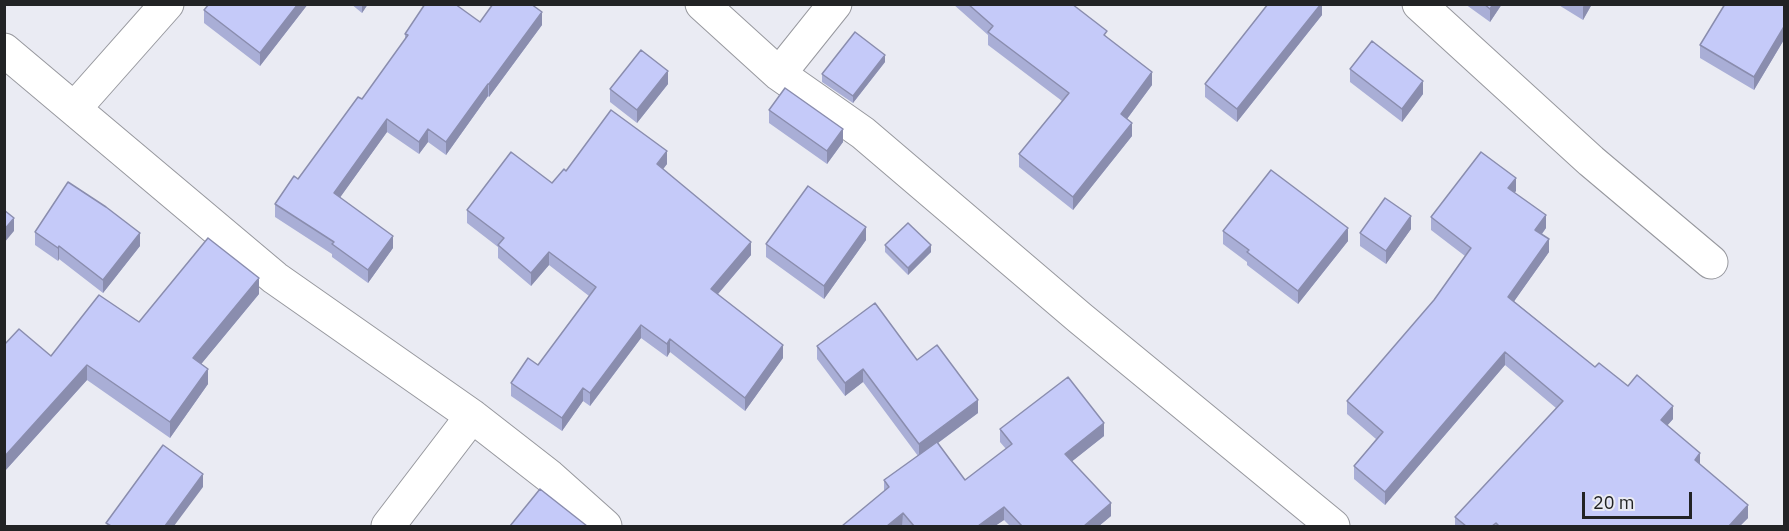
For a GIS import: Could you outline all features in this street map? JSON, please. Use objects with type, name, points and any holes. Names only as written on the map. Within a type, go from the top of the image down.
[{"type":"street","points":[[74,109],[167,4]]},
{"type":"street","points":[[702,4],[779,74],[863,134],[1080,318],[1333,526]]},
{"type":"street","points":[[779,74],[835,4]]},
{"type":"street","points":[[1419,4],[1591,161],[1711,262]]},
{"type":"street","points":[[4,50],[275,278],[472,416],[549,476],[605,526]]},
{"type":"street","points":[[388,526],[472,416]]},
{"type":"building","points":[[209,4],[298,4],[260,53],[204,10]]},
{"type":"building","points":[[425,4],[455,4],[480,22],[493,4],[531,4],[542,12],[446,142],[428,129],[419,142],[387,119],[334,193],[393,236],[368,270],[332,244],[334,242],[275,204],[294,176],[298,179],[358,97],[362,99],[408,35],[405,34]]},
{"type":"building","points":[[968,4],[1072,4],[1107,31],[1104,35],[1152,72],[1121,114],[1132,123],[1073,197],[1019,154],[1069,93],[988,32],[993,26]]},
{"type":"building","points":[[1268,4],[1321,4],[1237,109],[1205,84]]},
{"type":"building","points":[[1725,4],[1785,4],[1785,25],[1754,77],[1700,45]]},
{"type":"building","points":[[855,32],[885,55],[853,96],[822,74]]},
{"type":"building","points":[[1372,41],[1423,81],[1402,109],[1350,69]]},
{"type":"building","points":[[641,50],[668,71],[637,110],[610,89]]},
{"type":"building","points":[[785,88],[843,129],[827,151],[769,110]]},
{"type":"building","points":[[611,110],[667,151],[657,164],[751,242],[711,289],[783,345],[745,398],[670,339],[667,344],[641,325],[590,393],[583,388],[562,418],[511,383],[528,358],[538,365],[596,287],[549,252],[531,273],[498,245],[504,238],[467,210],[511,152],[552,183],[564,169],[566,171]]},
{"type":"building","points":[[1481,152],[1516,178],[1508,188],[1546,215],[1535,230],[1549,239],[1508,297],[1595,367],[1599,363],[1628,386],[1637,375],[1673,406],[1661,420],[1700,453],[1695,460],[1748,505],[1729,526],[1499,526],[1496,523],[1492,526],[1466,526],[1455,517],[1563,401],[1505,352],[1385,492],[1354,466],[1383,432],[1347,401],[1434,300],[1471,248],[1431,217]]},
{"type":"building","points":[[1271,170],[1348,228],[1298,291],[1223,231]]},
{"type":"building","points":[[68,182],[140,233],[103,280],[59,246],[58,248],[35,232]]},
{"type":"building","points":[[808,186],[866,227],[824,286],[766,244]]},
{"type":"building","points":[[1385,198],[1411,216],[1386,251],[1360,233]]},
{"type":"building","points":[[4,210],[14,218],[4,230]]},
{"type":"building","points":[[908,223],[931,245],[908,268],[885,245]]},
{"type":"building","points":[[208,238],[259,278],[193,358],[208,369],[170,422],[87,365],[4,457],[4,345],[19,329],[51,356],[99,295],[139,322]]},
{"type":"building","points":[[875,303],[917,360],[937,345],[978,400],[919,444],[863,369],[845,383],[817,346]]},
{"type":"building","points":[[1068,377],[1104,423],[1065,454],[1111,503],[1084,526],[1022,526],[1004,507],[978,526],[914,526],[903,513],[887,526],[842,526],[889,487],[884,480],[937,442],[965,480],[1012,444],[1000,429]]},
{"type":"building","points":[[163,445],[203,474],[165,526],[111,526],[106,523]]},
{"type":"building","points":[[540,489],[587,526],[510,526]]}]
